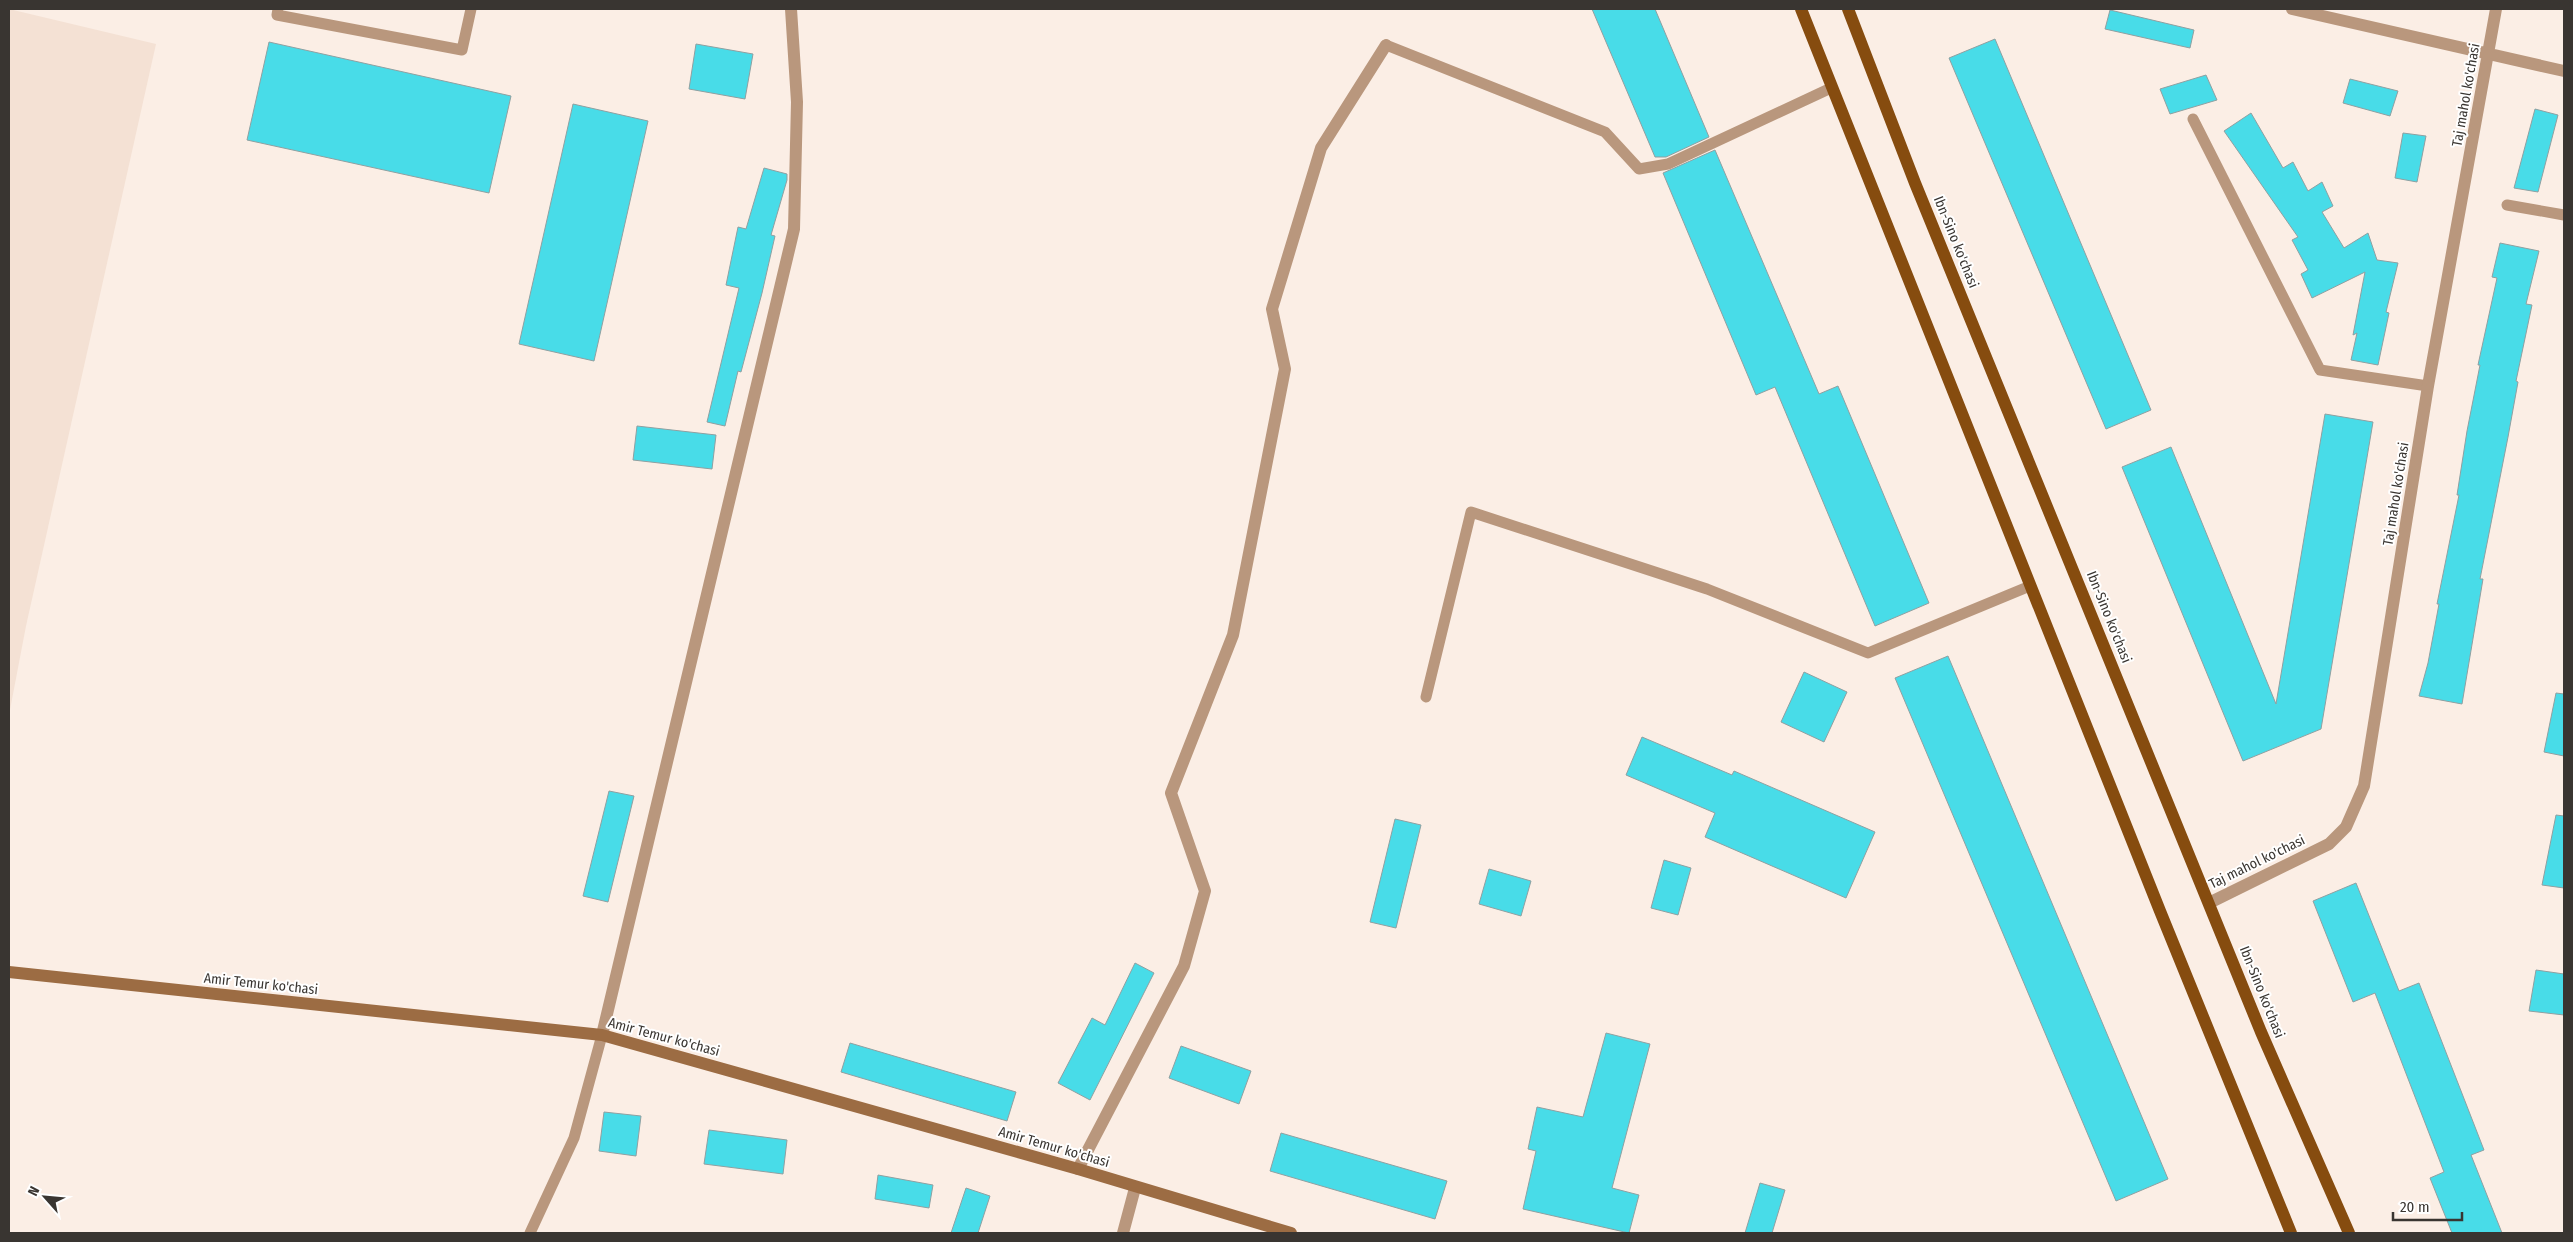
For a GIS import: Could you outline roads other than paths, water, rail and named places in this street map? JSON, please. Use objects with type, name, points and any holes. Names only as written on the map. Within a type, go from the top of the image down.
[{"type":"main road","points":[[1800,9],[2291,1233]]},
{"type":"main road","name":"Ibn-Sino ko'chasi","points":[[1848,9],[1916,183],[2262,1032],[2349,1233]]},
{"type":"main road","name":"Amir Temur ko'chasi","points":[[9,972],[602,1035],[1078,1169],[1135,1188],[1291,1233]]},
{"type":"street","points":[[602,1035],[794,229],[797,102],[792,9]]},
{"type":"street","points":[[2292,9],[2564,71]]},
{"type":"street","name":"Taj mahol ko'chasi","points":[[2209,902],[2329,844],[2346,827],[2364,786],[2428,386],[2490,53],[2496,9]]},
{"type":"street","points":[[1078,1169],[1184,966],[1205,891],[1171,793],[1233,635],[1285,369],[1272,309],[1321,148],[1386,45]]},
{"type":"street","points":[[1123,1233],[1135,1188]]},
{"type":"lane","points":[[278,9],[276,15],[462,50],[472,9]]},
{"type":"lane","points":[[1386,45],[1605,132],[1639,169],[1668,164],[1831,88]]},
{"type":"lane","points":[[2193,119],[2320,370],[2428,386]]},
{"type":"lane","points":[[2507,205],[2564,215]]},
{"type":"lane","points":[[1426,697],[1471,512],[1707,589],[1868,653],[2030,586]]},
{"type":"lane","points":[[530,1233],[574,1138],[602,1035]]}]
